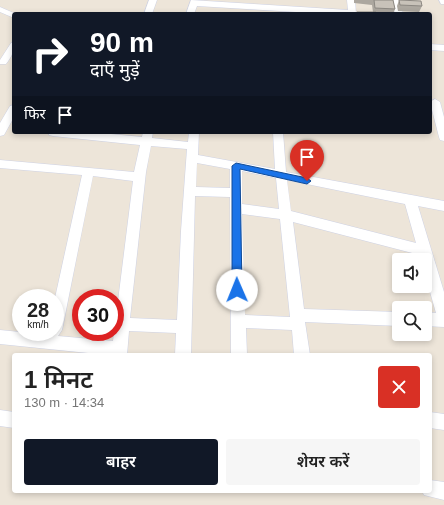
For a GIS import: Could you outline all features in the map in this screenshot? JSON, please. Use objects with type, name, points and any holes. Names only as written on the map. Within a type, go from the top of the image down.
[{"type":"street","points":[[149,12],[153,0]]},
{"type":"street","points":[[286,9],[287,0]]},
{"type":"street","points":[[317,11],[318,0]]},
{"type":"street","points":[[351,0],[352,12]]},
{"type":"street","points":[[396,0],[399,12]]},
{"type":"street","points":[[191,12],[195,1],[329,12]]},
{"type":"street","points":[[0,9],[12,15]]},
{"type":"street","points":[[432,46],[444,48]]},
{"type":"street","points":[[12,48],[2,61],[12,63]]},
{"type":"street","points":[[436,102],[444,137]]},
{"type":"street","points":[[1,128],[12,111]]},
{"type":"street","points":[[1,128],[12,128]]},
{"type":"street","points":[[91,134],[147,137],[236,166],[444,206]]},
{"type":"street","points":[[183,353],[187,231],[194,134]]},
{"type":"street","points":[[278,134],[281,175],[302,353]]},
{"type":"street","points":[[124,315],[140,177],[147,137]]},
{"type":"street","points":[[0,164],[140,177]]},
{"type":"street","points":[[236,166],[239,353]]},
{"type":"street","points":[[64,289],[88,171]]},
{"type":"street","points":[[190,190],[236,193]]},
{"type":"street","points":[[410,200],[444,316]]},
{"type":"street","points":[[236,208],[286,215],[425,251]]},
{"type":"street","points":[[238,321],[392,319]]},
{"type":"street","points":[[432,319],[444,320]]},
{"type":"street","points":[[124,324],[184,327]]},
{"type":"street","points":[[0,337],[12,337]]},
{"type":"street","points":[[64,338],[120,352],[121,341]]},
{"type":"street","points":[[0,418],[12,420]]},
{"type":"street","points":[[432,420],[444,422]]},
{"type":"street","points":[[432,489],[444,491]]},
{"type":"building","points":[[374,0],[393,0],[395,9],[375,8]]},
{"type":"building","points":[[399,0],[421,1],[422,6],[400,5]]},
{"type":"route","points":[[237,290],[236,166],[307,181]]}]
